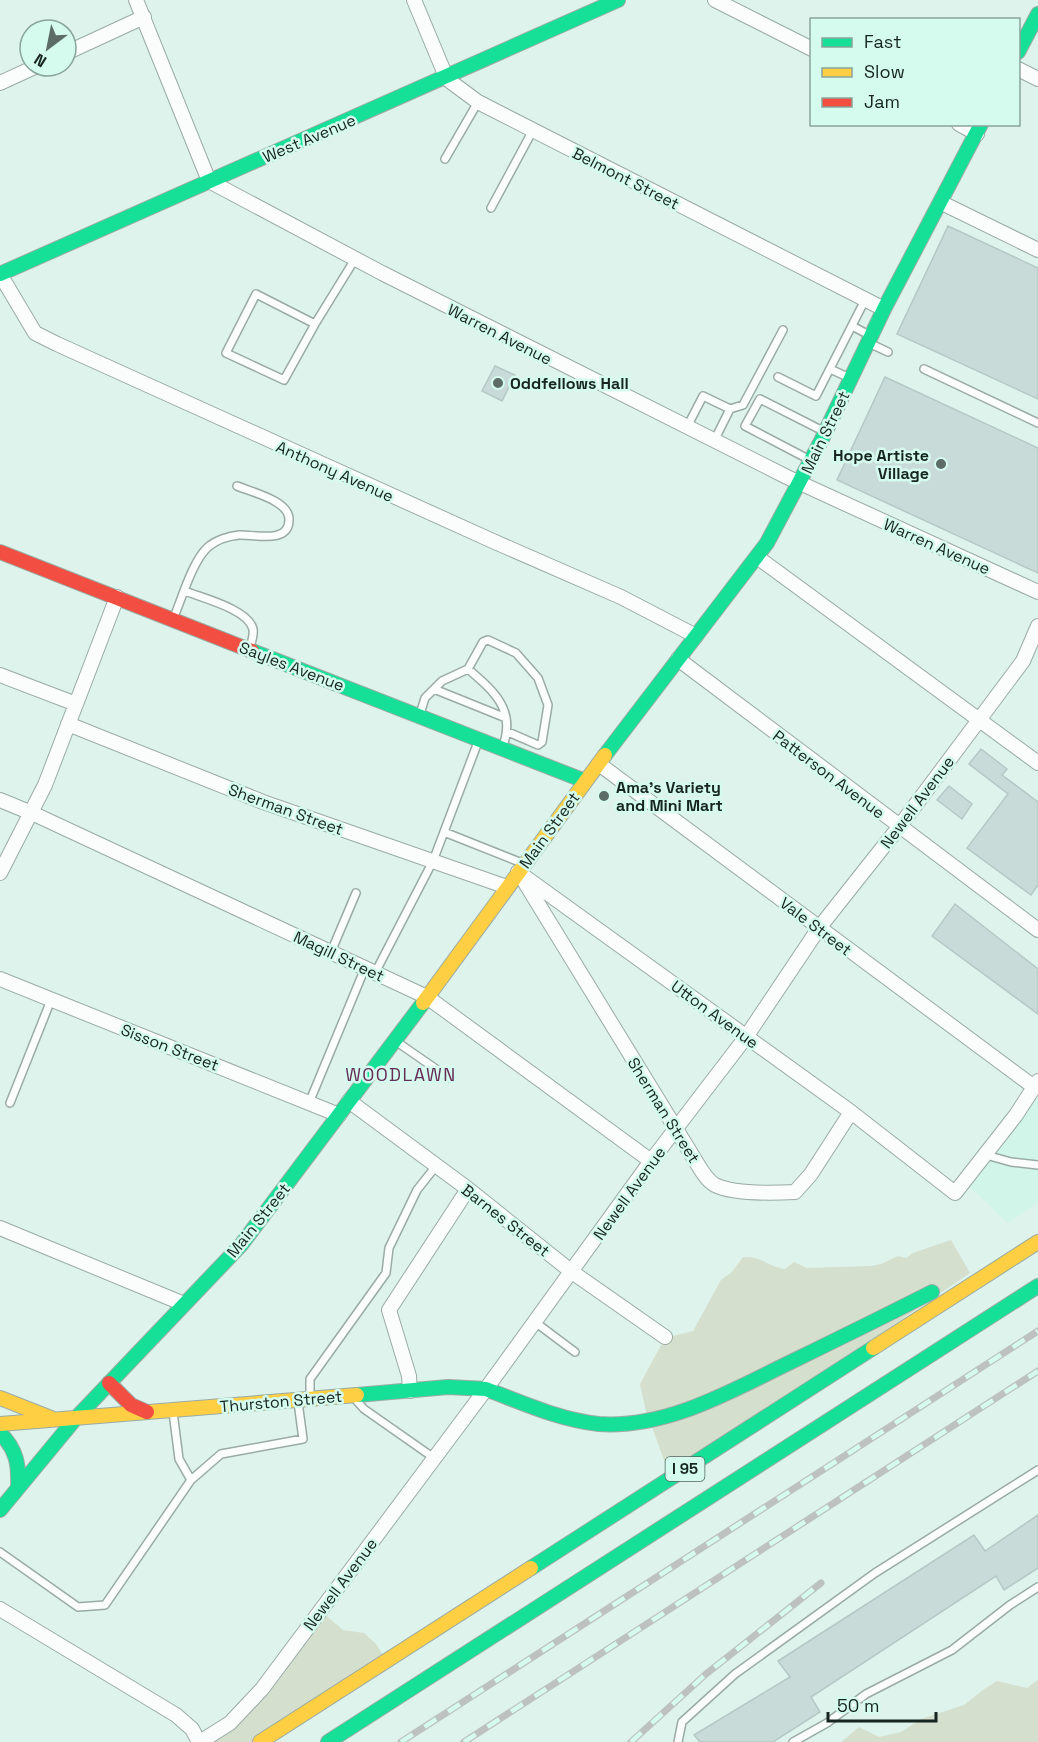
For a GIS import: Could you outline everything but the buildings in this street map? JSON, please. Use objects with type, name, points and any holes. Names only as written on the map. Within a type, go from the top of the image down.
[{"type":"main road","name":"West Avenue","points":[[0,274],[447,79],[618,0]]},
{"type":"main road","points":[[1020,48],[1038,14]]},
{"type":"main road","name":"Main Street","points":[[0,1510],[76,1418],[241,1245],[585,781],[767,543],[800,484],[884,309],[979,129]]},
{"type":"main road","name":"Sayles Avenue","points":[[0,552],[585,781]]},
{"type":"main road","name":"Thurston Street","points":[[76,1418],[439,1386],[466,1386],[486,1389],[548,1413],[571,1419],[616,1425],[657,1419],[680,1412],[761,1376],[891,1313],[1038,1236]]},
{"type":"main road","name":"I 95","points":[[260,1742],[1038,1242]]},
{"type":"main road","name":"I 95","points":[[328,1742],[1038,1286]]},
{"type":"main road","points":[[109,1383],[131,1405],[147,1412]]},
{"type":"main road","points":[[0,1398],[53,1419]]},
{"type":"main road","points":[[0,1424],[76,1418]]},
{"type":"main road","points":[[0,1432],[13,1444],[18,1458],[20,1471],[18,1488]]},
{"type":"street","points":[[136,0],[209,181]]},
{"type":"street","points":[[414,0],[447,79]]},
{"type":"street","points":[[715,0],[810,49]]},
{"type":"street","points":[[78,47],[144,17]]},
{"type":"street","points":[[1020,70],[1038,79]]},
{"type":"street","points":[[0,83],[18,75]]},
{"type":"street","name":"Belmont Street","points":[[447,79],[478,102],[884,309]]},
{"type":"street","name":"Warren Avenue","points":[[209,181],[355,259],[800,484],[1038,592]]},
{"type":"street","points":[[942,202],[1038,250]]},
{"type":"street","name":"Anthony Avenue","points":[[0,274],[35,333],[462,528],[621,597],[696,636]]},
{"type":"street","points":[[757,557],[1038,763]]},
{"type":"street","points":[[0,873],[45,785],[117,597]]},
{"type":"street","name":"Newell Avenue","points":[[199,1742],[230,1723],[251,1703],[486,1389],[675,1128],[746,1037],[819,928],[899,827],[1023,661],[1038,626]]},
{"type":"street","name":"Patterson Avenue","points":[[678,659],[1038,930]]},
{"type":"street","points":[[0,675],[76,704]]},
{"type":"street","name":"Sherman Street","points":[[68,724],[263,802],[507,887]]},
{"type":"street","name":"Vale Street","points":[[599,764],[1037,1087]]},
{"type":"street","name":"Magill Street","points":[[0,800],[427,997],[651,1161]]},
{"type":"street","name":"Sherman Street","points":[[521,868],[675,1128],[708,1180],[716,1186],[767,1193],[795,1192],[811,1174],[851,1112]]},
{"type":"street","name":"Utton Avenue","points":[[521,868],[746,1037],[851,1112],[955,1193],[986,1155]]},
{"type":"street","name":"Sisson Street","points":[[0,979],[339,1115]]},
{"type":"street","points":[[986,1155],[1037,1087]]},
{"type":"street","name":"Barnes Street","points":[[349,1101],[572,1272],[664,1337]]},
{"type":"street","points":[[410,1390],[409,1376],[389,1310],[468,1190]]},
{"type":"street","points":[[0,1228],[184,1304]]},
{"type":"street","points":[[0,1609],[176,1714],[192,1729],[199,1742]]},
{"type":"lane","points":[[445,159],[478,102]]},
{"type":"lane","points":[[491,208],[533,130]]},
{"type":"lane","points":[[315,324],[256,294],[226,353],[284,380],[355,259]]},
{"type":"lane","points":[[778,377],[816,396],[865,300]]},
{"type":"lane","points":[[852,326],[888,352]]},
{"type":"lane","points":[[687,427],[703,396],[730,409],[742,405],[783,330]]},
{"type":"lane","points":[[830,369],[850,378]]},
{"type":"lane","points":[[924,369],[1038,423]]},
{"type":"lane","points":[[811,461],[745,426],[760,399],[825,433]]},
{"type":"lane","points":[[714,441],[730,409]]},
{"type":"lane","points":[[173,619],[198,561],[208,547],[219,540],[238,535],[271,537],[283,532],[288,526],[288,512],[280,503],[237,486]]},
{"type":"lane","points":[[185,591],[241,613],[253,628],[249,649]]},
{"type":"lane","points":[[419,716],[425,698],[442,681],[468,669],[483,642],[488,640],[516,653],[538,678],[548,705],[542,742],[538,745],[508,732]]},
{"type":"lane","points":[[468,669],[500,699],[508,732],[502,749]]},
{"type":"lane","points":[[434,689],[506,718]]},
{"type":"lane","points":[[309,1103],[370,971],[433,861],[479,740]]},
{"type":"lane","points":[[444,832],[521,868]]},
{"type":"lane","points":[[331,952],[356,892]]},
{"type":"lane","points":[[10,1103],[51,1000]]},
{"type":"lane","points":[[395,1040],[449,1078]]},
{"type":"lane","points":[[986,1155],[1011,1162],[1038,1165]]},
{"type":"lane","points":[[0,1552],[78,1607],[105,1605],[192,1480],[221,1454],[303,1438],[304,1399],[310,1379],[386,1273],[389,1248],[417,1190],[436,1166]]},
{"type":"lane","points":[[535,1322],[575,1352]]},
{"type":"lane","points":[[351,1395],[364,1409],[434,1458]]},
{"type":"lane","points":[[173,1410],[179,1459],[192,1480]]},
{"type":"lane","points":[[678,1742],[682,1722],[735,1674],[875,1574],[1038,1470]]},
{"type":"lane","points":[[793,1742],[827,1723],[866,1694],[952,1650],[1010,1605],[1038,1587]]},
{"type":"shaded area","points":[[1038,1092],[1038,1203],[1008,1223],[970,1187]]},
{"type":"shaded area","points":[[951,1240],[970,1273],[670,1477],[648,1421],[640,1384],[665,1338],[693,1331],[721,1280],[732,1272],[743,1257],[755,1258],[785,1269],[794,1262],[807,1268],[872,1266],[898,1256],[906,1258],[913,1253]]},
{"type":"shaded area","points":[[323,1613],[343,1630],[364,1633],[376,1644],[385,1658],[258,1742],[192,1742],[216,1731]]},
{"type":"shaded area","points":[[1038,1680],[1038,1742],[841,1742],[859,1727],[879,1737],[901,1732],[921,1719],[964,1705],[997,1681],[1027,1688]]},
{"type":"railway","points":[[401,1742],[1038,1331]]},
{"type":"railway","points":[[464,1742],[1038,1371]]},
{"type":"railway","points":[[631,1742],[706,1674],[821,1583]]},
{"type":"traffic: fast","points":[[0,274],[618,0]]},
{"type":"traffic: fast","points":[[1020,48],[1038,14]]},
{"type":"traffic: fast","points":[[605,755],[767,543],[821,441],[884,309],[980,126]]},
{"type":"traffic: fast","points":[[252,651],[585,781]]},
{"type":"traffic: fast","points":[[0,1510],[76,1418],[241,1245],[423,1003]]},
{"type":"traffic: fast","points":[[328,1742],[1038,1286]]},
{"type":"traffic: fast","points":[[486,1389],[542,1410],[584,1422],[625,1424],[651,1420],[726,1394],[932,1292]]},
{"type":"traffic: fast","points":[[531,1568],[873,1348]]},
{"type":"traffic: fast","points":[[357,1395],[448,1387],[486,1389]]},
{"type":"traffic: fast","points":[[0,1433],[6,1439],[16,1458],[18,1488]]},
{"type":"traffic: slow","points":[[423,1003],[605,755]]},
{"type":"traffic: slow","points":[[873,1348],[1038,1242]]},
{"type":"traffic: slow","points":[[0,1424],[357,1395]]},
{"type":"traffic: slow","points":[[0,1398],[51,1418]]},
{"type":"traffic: slow","points":[[260,1742],[531,1568]]},
{"type":"traffic: jam","points":[[0,552],[252,651]]},
{"type":"traffic: jam","points":[[109,1383],[131,1405],[147,1412]]},
{"type":"place","name":"Oddfellows Hall","points":[[498,383]]},
{"type":"place","name":"Hope Artiste Village","points":[[941,464]]},
{"type":"place","name":"Ama's Variety and Mini Mart","points":[[604,796]]},
{"type":"district","name":"WOODLAWN","points":[[401,1075]]}]
